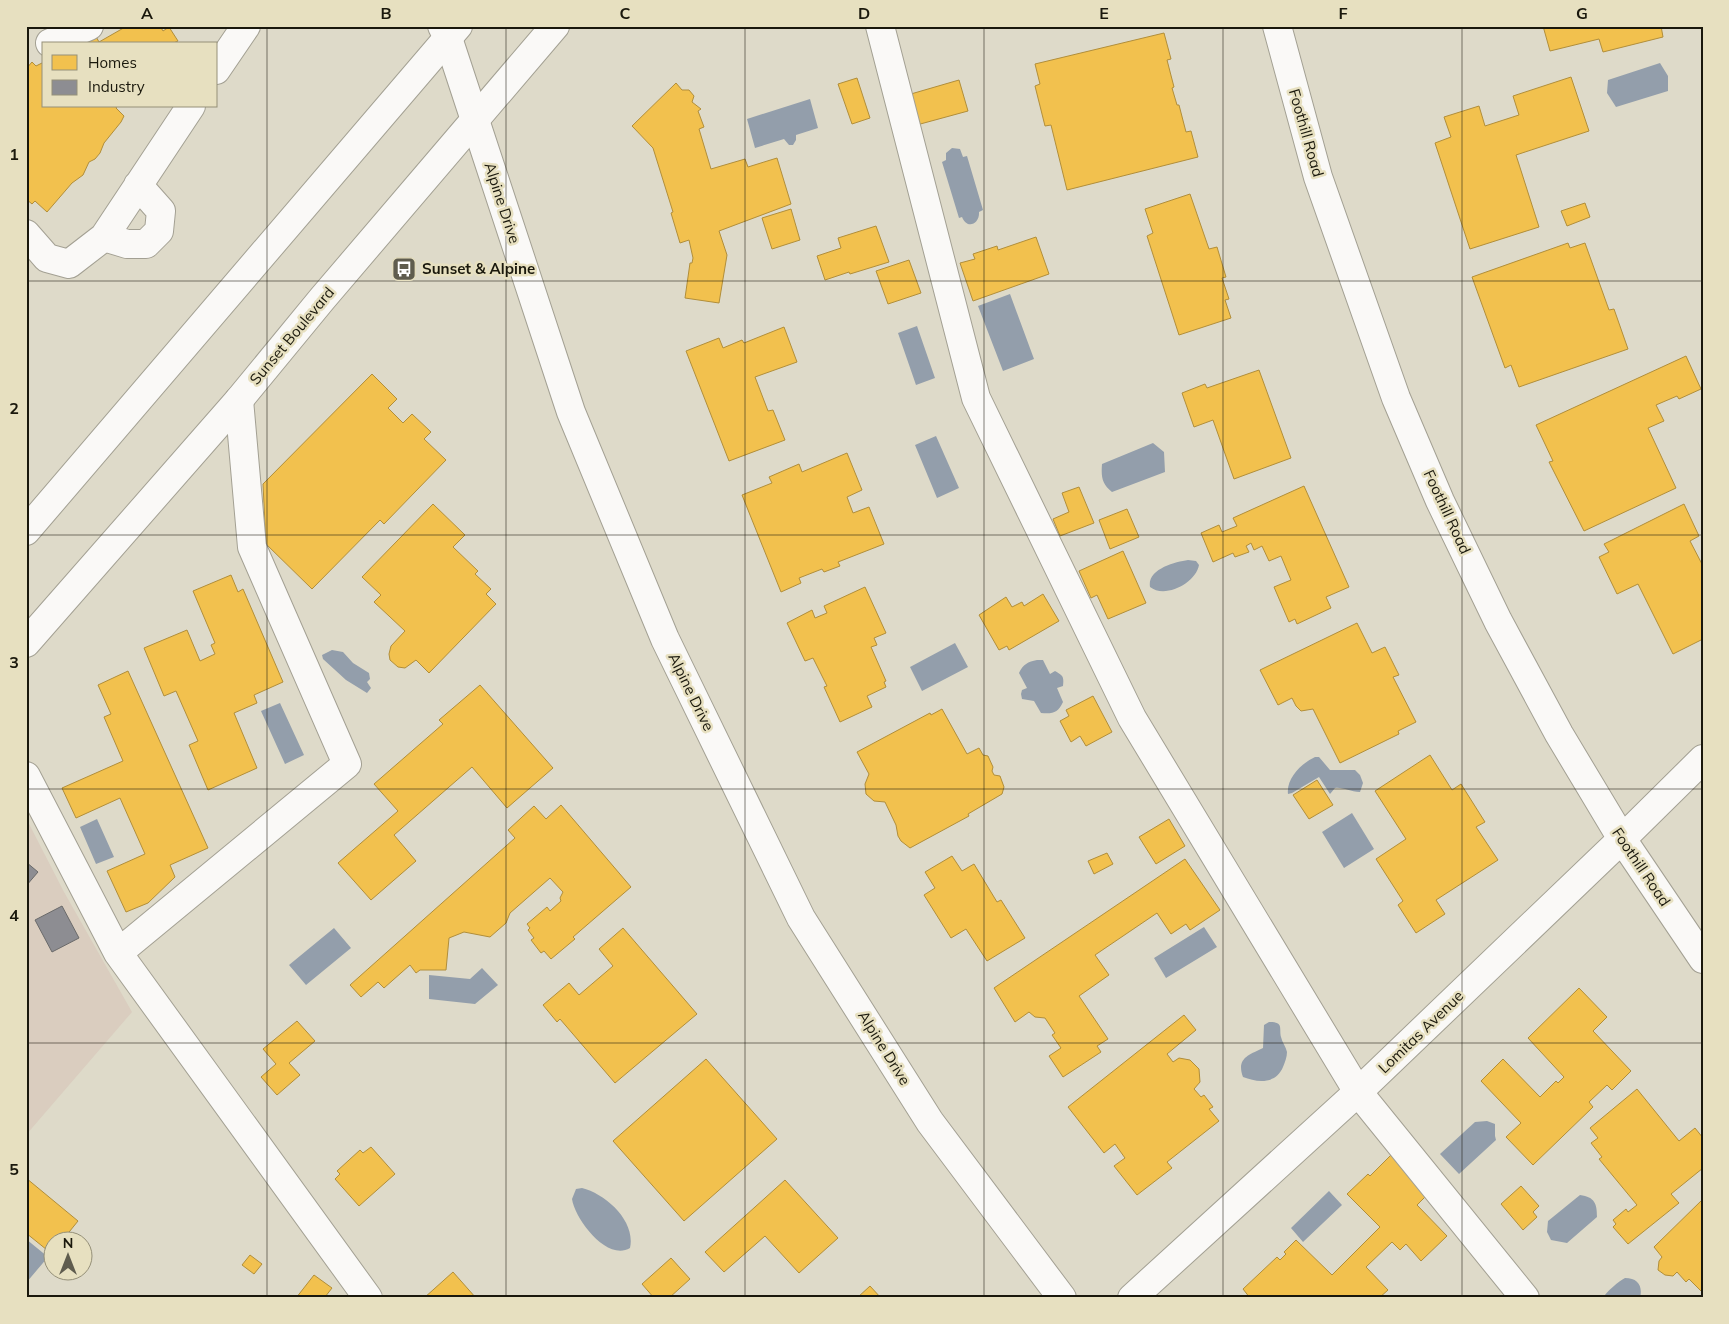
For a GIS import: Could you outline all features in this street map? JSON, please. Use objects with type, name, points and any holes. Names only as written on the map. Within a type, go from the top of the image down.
[{"type":"street","points":[[52,42],[89,26]]},
{"type":"street","points":[[218,67],[246,26]]},
{"type":"street","name":"Sunset Boulevard","points":[[26,643],[239,400],[322,299],[555,26]]},
{"type":"street","points":[[880,26],[976,398],[1132,718],[1358,1092],[1525,1298]]},
{"type":"street","name":"Foothill Road","points":[[1277,26],[1318,177],[1396,398],[1440,501],[1498,622],[1559,734],[1622,839],[1703,958]]},
{"type":"street","points":[[26,530],[449,30]]},
{"type":"street","name":"Alpine Drive","points":[[449,30],[474,121],[571,412],[665,639],[801,918],[930,1122],[1062,1298]]},
{"type":"street","points":[[26,234],[47,258],[70,264],[104,237],[190,108]]},
{"type":"street","points":[[104,237],[127,244],[146,244],[159,231],[161,211],[138,185]]},
{"type":"street","points":[[118,953],[347,764],[252,548],[239,400]]},
{"type":"street","name":"Lomitas Avenue","points":[[1132,1298],[1358,1092],[1703,759]]},
{"type":"street","points":[[26,776],[118,953],[368,1298]]},
{"type":"shaded area","points":[[26,818],[64,892],[132,1012],[26,1135]]},
{"type":"water","points":[[1660,63],[1668,76],[1668,91],[1616,107],[1607,93],[1608,80]]},
{"type":"water","points":[[810,99],[818,128],[796,135],[793,145],[789,145],[784,139],[755,148],[747,119]]},
{"type":"water","points":[[952,148],[960,149],[963,157],[967,156],[983,210],[979,212],[977,220],[973,224],[967,223],[962,217],[959,218],[942,162],[946,160],[946,153]]},
{"type":"water","points":[[1010,294],[1034,359],[1003,371],[978,306]]},
{"type":"water","points":[[917,326],[935,378],[916,385],[898,333]]},
{"type":"water","points":[[936,436],[959,488],[937,498],[915,445]]},
{"type":"water","points":[[1153,443],[1164,452],[1165,472],[1112,492],[1103,480],[1102,464]]},
{"type":"water","points":[[1188,560],[1196,561],[1199,565],[1197,572],[1186,583],[1164,591],[1150,587],[1150,581],[1157,571],[1169,565]]},
{"type":"water","points":[[955,643],[968,667],[922,691],[910,667]]},
{"type":"water","points":[[332,650],[343,652],[353,663],[369,673],[370,679],[367,682],[371,688],[367,693],[346,680],[323,659],[322,655]]},
{"type":"water","points":[[1043,660],[1050,674],[1055,671],[1063,678],[1063,686],[1057,688],[1063,702],[1057,711],[1052,713],[1041,713],[1034,701],[1022,699],[1022,690],[1027,688],[1019,673],[1026,664]]},
{"type":"water","points":[[280,703],[304,755],[285,764],[261,711]]},
{"type":"water","points":[[1315,757],[1319,757],[1330,770],[1355,770],[1360,775],[1363,783],[1360,792],[1335,788],[1330,794],[1319,777],[1288,794],[1292,777],[1305,763]]},
{"type":"water","points":[[1352,813],[1374,849],[1344,868],[1322,832]]},
{"type":"water","points":[[97,819],[114,857],[96,864],[80,827]]},
{"type":"water","points":[[1204,927],[1217,947],[1166,978],[1154,958]]},
{"type":"water","points":[[334,928],[351,948],[306,985],[289,965]]},
{"type":"water","points":[[482,968],[498,985],[475,1004],[429,999],[429,975],[470,979]]},
{"type":"water","points":[[1269,1022],[1277,1023],[1280,1026],[1287,1052],[1283,1067],[1276,1077],[1266,1081],[1243,1077],[1241,1065],[1245,1058],[1263,1048],[1264,1025]]},
{"type":"water","points":[[1487,1121],[1495,1124],[1496,1140],[1459,1174],[1440,1154],[1475,1122]]},
{"type":"water","points":[[582,1188],[600,1196],[617,1210],[628,1228],[631,1238],[630,1248],[621,1251],[612,1249],[602,1244],[586,1227],[574,1207],[572,1199],[576,1189]]},
{"type":"water","points":[[1329,1191],[1342,1205],[1303,1242],[1291,1228]]},
{"type":"water","points":[[1580,1195],[1592,1199],[1597,1217],[1567,1243],[1551,1240],[1547,1232],[1548,1221]]},
{"type":"water","points":[[26,1239],[42,1252],[42,1264],[26,1283]]},
{"type":"water","points":[[1625,1278],[1633,1279],[1639,1284],[1641,1290],[1640,1298],[1603,1298],[1613,1287]]},
{"type":"building: Homes","points":[[127,26],[160,26],[163,31],[169,27],[178,41],[176,42],[99,42]]},
{"type":"building: Homes","points":[[1543,26],[1661,26],[1663,37],[1603,52],[1599,39],[1550,51]]},
{"type":"building: Homes","points":[[94,33],[99,42],[78,42]]},
{"type":"building: Homes","points":[[1164,33],[1171,59],[1167,60],[1174,87],[1172,88],[1177,105],[1179,105],[1186,132],[1191,131],[1198,157],[1067,190],[1051,125],[1045,126],[1035,86],[1040,84],[1035,64]]},
{"type":"building: Homes","points":[[32,62],[36,66],[42,63],[42,108],[116,108],[124,116],[104,143],[100,153],[89,162],[83,175],[72,183],[47,212],[35,201],[32,204],[26,199],[26,69]]},
{"type":"building: Homes","points":[[1571,77],[1589,131],[1516,155],[1539,227],[1470,249],[1435,143],[1451,137],[1444,117],[1479,106],[1485,126],[1519,115],[1513,96]]},
{"type":"building: Homes","points":[[857,78],[870,118],[852,124],[838,84]]},
{"type":"building: Homes","points":[[959,80],[968,111],[913,126],[904,96]]},
{"type":"building: Homes","points":[[676,83],[682,90],[689,90],[694,96],[692,102],[701,109],[698,111],[704,127],[699,129],[711,169],[745,159],[748,167],[777,158],[791,204],[719,231],[727,255],[719,303],[685,298],[690,263],[692,263],[693,258],[689,240],[680,243],[671,213],[673,212],[653,148],[632,126]]},
{"type":"building: Homes","points":[[1190,194],[1209,249],[1217,247],[1226,277],[1222,278],[1229,299],[1225,300],[1231,318],[1179,335],[1147,236],[1153,233],[1145,209]]},
{"type":"building: Homes","points":[[1585,203],[1590,217],[1567,226],[1561,211]]},
{"type":"building: Homes","points":[[791,209],[800,240],[772,249],[762,218]]},
{"type":"building: Homes","points":[[876,226],[889,262],[825,280],[817,256],[841,248],[838,238]]},
{"type":"building: Homes","points":[[1036,237],[1049,274],[973,301],[960,263],[975,259],[973,254],[997,246],[998,250]]},
{"type":"building: Homes","points":[[1568,243],[1570,248],[1585,243],[1609,310],[1614,309],[1628,349],[1519,387],[1511,365],[1505,368],[1472,277]]},
{"type":"building: Homes","points":[[909,260],[921,293],[888,304],[876,271]]},
{"type":"building: Homes","points":[[784,327],[797,362],[755,377],[768,411],[773,410],[785,440],[729,461],[686,351],[719,338],[723,348],[742,340],[744,343]]},
{"type":"building: Homes","points":[[1686,356],[1701,389],[1679,399],[1677,396],[1656,405],[1664,421],[1648,428],[1676,488],[1584,531],[1549,462],[1553,461],[1536,425]]},
{"type":"building: Homes","points":[[1259,370],[1291,458],[1234,479],[1213,420],[1194,427],[1182,393],[1205,384],[1207,388]]},
{"type":"building: Homes","points":[[372,374],[397,399],[388,408],[403,423],[412,414],[431,432],[424,439],[446,460],[384,524],[380,520],[312,589],[266,544],[263,484]]},
{"type":"building: Homes","points":[[847,453],[862,490],[847,497],[853,513],[869,507],[884,544],[838,562],[840,566],[824,572],[822,569],[799,578],[801,583],[781,592],[742,495],[772,483],[769,477],[799,464],[802,472]]},
{"type":"building: Homes","points":[[1304,486],[1349,587],[1326,597],[1331,608],[1297,624],[1295,619],[1289,622],[1274,587],[1291,580],[1281,556],[1269,561],[1262,546],[1254,550],[1251,543],[1246,546],[1249,552],[1235,557],[1233,553],[1213,562],[1201,533],[1219,525],[1222,532],[1237,526],[1233,518]]},
{"type":"building: Homes","points":[[1079,487],[1094,523],[1060,536],[1053,519],[1069,512],[1062,493]]},
{"type":"building: Homes","points":[[433,504],[465,535],[453,547],[478,571],[475,574],[491,589],[486,594],[496,604],[429,673],[416,660],[405,668],[398,667],[390,660],[391,646],[405,631],[374,602],[381,595],[362,577]]},
{"type":"building: Homes","points":[[1684,504],[1699,536],[1690,541],[1703,566],[1703,639],[1673,654],[1638,584],[1617,594],[1599,557],[1609,552],[1604,544]]},
{"type":"building: Homes","points":[[1127,509],[1139,537],[1110,549],[1099,520]]},
{"type":"building: Homes","points":[[1123,551],[1146,603],[1108,619],[1097,595],[1091,598],[1079,571]]},
{"type":"building: Homes","points":[[231,575],[238,592],[243,589],[283,682],[254,695],[257,703],[234,713],[257,768],[208,790],[189,745],[198,741],[176,691],[164,696],[144,648],[187,630],[200,661],[215,654],[211,645],[215,643],[193,591]]},
{"type":"building: Homes","points":[[865,587],[886,633],[874,638],[877,645],[871,647],[886,681],[884,682],[886,687],[867,696],[872,707],[840,722],[824,687],[827,686],[813,658],[805,661],[787,623],[812,610],[815,618],[827,613],[824,606]]},
{"type":"building: Homes","points":[[1043,594],[1059,621],[1009,650],[1007,646],[999,650],[979,615],[1006,597],[1012,607],[1022,602],[1024,606]]},
{"type":"building: Homes","points":[[1357,623],[1372,653],[1385,647],[1399,675],[1393,677],[1416,722],[1398,731],[1399,734],[1340,763],[1313,709],[1301,711],[1292,698],[1278,705],[1260,670]]},
{"type":"building: Homes","points":[[128,671],[208,848],[170,865],[175,877],[148,903],[126,912],[107,871],[145,854],[120,798],[76,818],[62,788],[123,761],[104,717],[111,714],[98,685]]},
{"type":"building: Homes","points":[[480,685],[553,768],[507,808],[472,767],[394,835],[416,861],[371,900],[338,863],[398,811],[374,784],[443,724],[439,720]]},
{"type":"building: Homes","points":[[1093,696],[1112,732],[1086,746],[1080,736],[1071,742],[1060,721],[1069,716],[1066,710]]},
{"type":"building: Homes","points":[[942,709],[967,754],[979,748],[983,755],[988,756],[994,775],[1000,776],[1004,787],[1002,794],[968,814],[969,816],[910,848],[898,836],[896,825],[885,802],[874,801],[866,794],[865,784],[869,774],[857,752],[930,713],[931,715]]},
{"type":"building: Homes","points":[[1430,755],[1452,790],[1461,784],[1485,822],[1476,827],[1498,860],[1436,900],[1445,914],[1416,933],[1398,905],[1403,901],[1376,859],[1406,839],[1375,791]]},
{"type":"building: Homes","points":[[1317,780],[1333,805],[1309,819],[1293,795]]},
{"type":"building: Homes","points":[[561,805],[631,887],[573,937],[575,939],[551,959],[544,951],[541,953],[531,940],[534,938],[528,930],[530,928],[527,924],[547,907],[550,911],[561,901],[560,898],[563,892],[550,878],[510,913],[506,923],[490,937],[464,932],[449,938],[446,970],[420,970],[416,973],[410,965],[384,988],[378,982],[361,997],[350,985],[515,838],[508,830],[534,806],[546,819]]},
{"type":"building: Homes","points":[[1169,819],[1185,846],[1156,864],[1139,837]]},
{"type":"building: Homes","points":[[1107,853],[1113,864],[1094,874],[1088,861]]},
{"type":"building: Homes","points":[[952,856],[962,871],[974,864],[997,902],[1001,900],[1025,938],[987,961],[966,929],[951,938],[924,895],[935,888],[925,872]]},
{"type":"building: Homes","points":[[1185,859],[1220,910],[1190,930],[1186,924],[1171,934],[1157,913],[1095,955],[1109,975],[1079,996],[1108,1039],[1097,1046],[1101,1052],[1063,1077],[1049,1056],[1061,1048],[1052,1035],[1055,1033],[1045,1018],[1035,1017],[1029,1012],[1015,1022],[994,988]]},
{"type":"building: Homes","points":[[623,928],[697,1014],[615,1083],[560,1019],[557,1022],[543,1005],[569,983],[579,995],[613,966],[599,949]]},
{"type":"building: Homes","points":[[1579,988],[1607,1017],[1593,1031],[1631,1071],[1612,1090],[1607,1085],[1589,1102],[1593,1107],[1533,1165],[1506,1137],[1521,1123],[1481,1081],[1503,1059],[1540,1097],[1556,1081],[1558,1083],[1564,1077],[1528,1038]]},
{"type":"building: Homes","points":[[1184,1015],[1196,1030],[1167,1054],[1173,1062],[1179,1058],[1190,1060],[1199,1069],[1200,1082],[1194,1089],[1201,1097],[1204,1095],[1213,1107],[1209,1109],[1219,1121],[1167,1162],[1172,1168],[1137,1195],[1114,1166],[1125,1158],[1115,1144],[1104,1153],[1068,1107]]},
{"type":"building: Homes","points":[[297,1021],[315,1041],[289,1063],[300,1075],[277,1095],[261,1077],[276,1064],[263,1049]]},
{"type":"building: Homes","points":[[706,1059],[777,1139],[684,1221],[613,1141]]},
{"type":"building: Homes","points":[[1637,1089],[1679,1141],[1695,1128],[1703,1138],[1703,1168],[1671,1194],[1679,1203],[1628,1244],[1613,1227],[1616,1224],[1613,1220],[1626,1209],[1628,1212],[1637,1205],[1599,1159],[1602,1157],[1591,1143],[1598,1138],[1590,1128]]},
{"type":"building: Homes","points":[[371,1147],[395,1174],[359,1206],[335,1179],[340,1174],[337,1171],[360,1150],[363,1153]]},
{"type":"building: Homes","points":[[1393,1153],[1426,1196],[1417,1205],[1447,1236],[1421,1261],[1406,1244],[1400,1250],[1392,1242],[1366,1267],[1388,1290],[1379,1298],[1250,1298],[1243,1289],[1277,1257],[1280,1260],[1286,1254],[1284,1252],[1296,1240],[1332,1275],[1380,1227],[1347,1194],[1368,1174],[1370,1176]]},
{"type":"building: Homes","points":[[26,1178],[78,1221],[69,1232],[42,1232],[42,1246],[26,1233]]},
{"type":"building: Homes","points":[[785,1180],[838,1238],[799,1273],[765,1236],[724,1272],[705,1252]]},
{"type":"building: Homes","points":[[1521,1186],[1539,1206],[1533,1212],[1537,1217],[1523,1230],[1501,1204]]},
{"type":"building: Homes","points":[[1703,1199],[1703,1293],[1689,1279],[1686,1282],[1677,1272],[1673,1276],[1665,1275],[1658,1270],[1659,1261],[1662,1257],[1654,1247]]},
{"type":"building: Homes","points":[[250,1255],[262,1264],[254,1274],[242,1265]]},
{"type":"building: Homes","points":[[671,1258],[690,1279],[669,1298],[654,1298],[642,1284]]},
{"type":"building: Homes","points":[[453,1272],[476,1298],[424,1298]]},
{"type":"building: Homes","points":[[314,1275],[332,1288],[326,1298],[296,1298]]},
{"type":"building: Homes","points":[[870,1286],[881,1298],[857,1298]]},
{"type":"building: Industry","points":[[26,862],[38,872],[26,886]]},
{"type":"building: Industry","points":[[62,906],[79,938],[52,952],[35,920]]},
{"type":"place","name":"Sunset & Alpine","points":[[404,269]]}]
